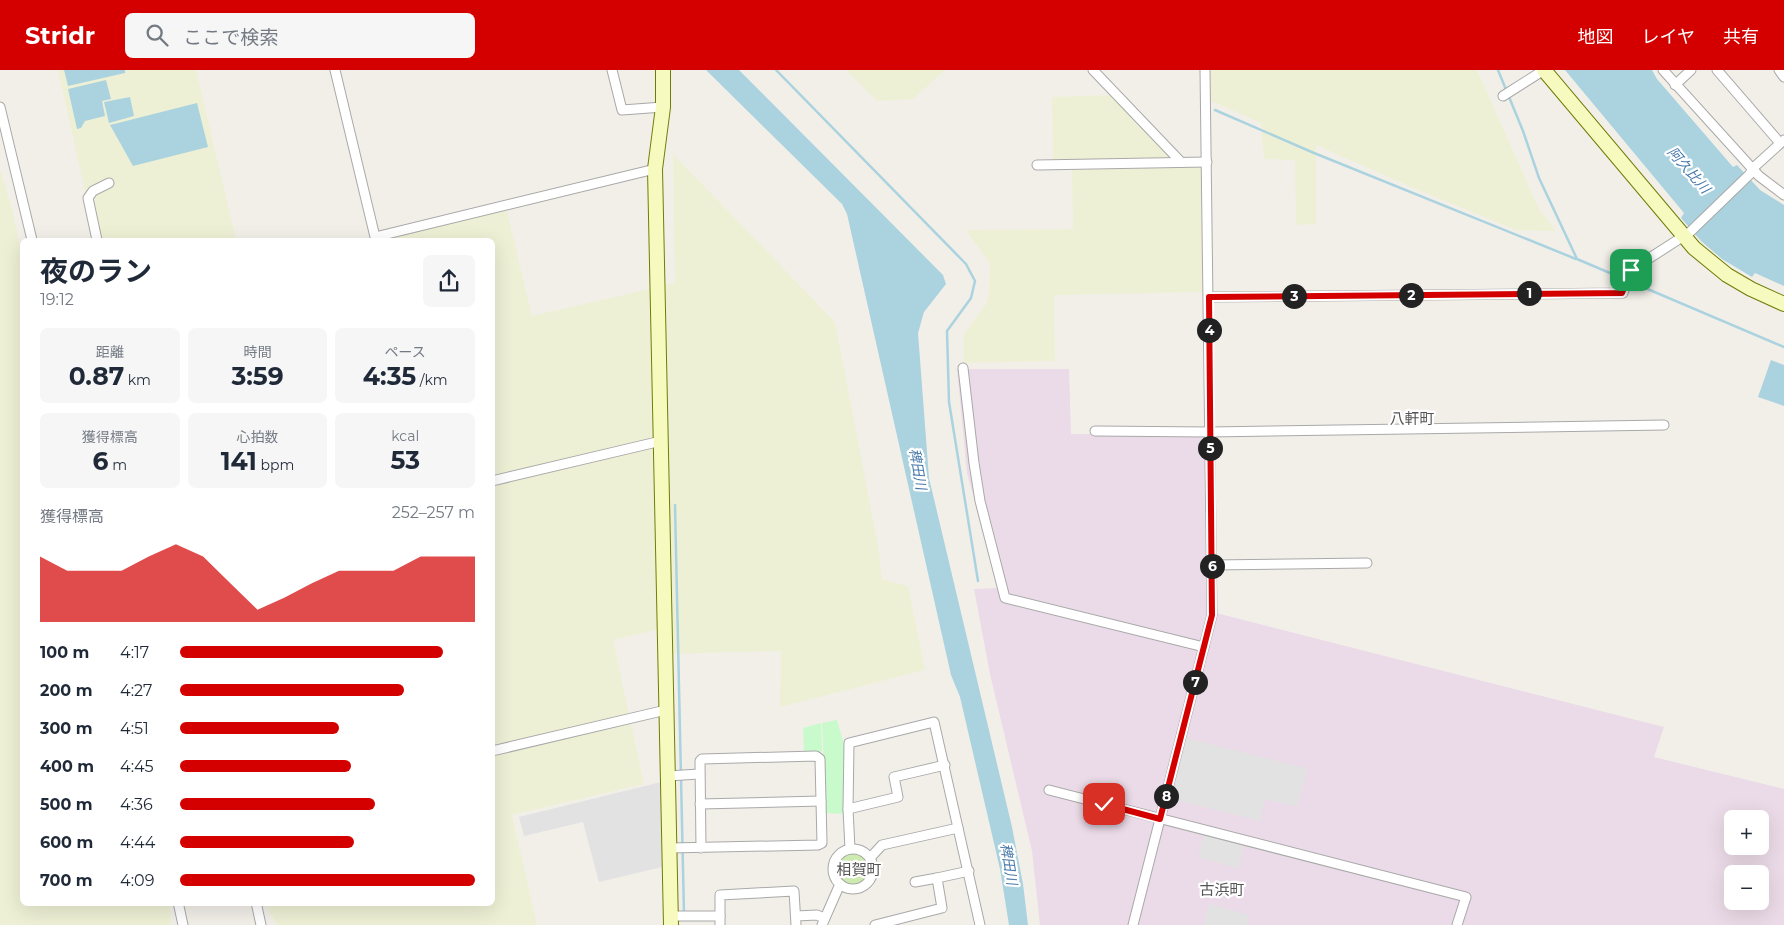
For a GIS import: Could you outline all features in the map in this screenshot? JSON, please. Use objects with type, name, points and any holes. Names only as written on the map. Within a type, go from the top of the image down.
[{"type":"street","points":[[335,70],[375,236],[655,169]]},
{"type":"street","points":[[612,70],[622,110],[663,107]]},
{"type":"street","points":[[663,70],[663,107],[655,169],[666,710],[677,776],[678,918],[720,921],[720,895],[794,891],[796,921],[817,915],[823,922],[840,884]]},
{"type":"street","points":[[1093,70],[1181,162]]},
{"type":"street","points":[[1133,925],[1212,615],[1205,70]]},
{"type":"street","points":[[1503,96],[1544,70],[1705,258],[1727,275],[1784,304]]},
{"type":"street","points":[[1663,70],[1751,171],[1784,195]]},
{"type":"street","points":[[1675,85],[1691,70]]},
{"type":"street","points":[[1209,297],[1622,293],[1631,270],[1686,234],[1782,141],[1716,70]]},
{"type":"street","points":[[1779,70],[1784,77]]},
{"type":"street","points":[[0,107],[32,238]]},
{"type":"street","points":[[1037,165],[1207,162]]},
{"type":"street","points":[[98,238],[88,198],[93,191],[109,183]]},
{"type":"street","points":[[963,368],[980,500],[1006,598],[1204,647]]},
{"type":"street","points":[[1095,431],[1210,432],[1664,425]]},
{"type":"street","points":[[495,480],[661,441]]},
{"type":"street","points":[[1212,565],[1367,563]]},
{"type":"street","points":[[495,750],[666,710]]},
{"type":"street","points":[[850,849],[848,809],[849,743],[934,722],[980,925]]},
{"type":"street","points":[[678,848],[701,848],[818,846],[822,842],[820,760],[816,756],[702,759],[700,761],[699,774],[701,848]]},
{"type":"street","points":[[848,809],[898,797],[894,777],[945,765]]},
{"type":"street","points":[[677,776],[699,774]]},
{"type":"street","points":[[1049,790],[1466,897],[1457,925]]},
{"type":"street","points":[[700,804],[821,801]]},
{"type":"street","points":[[870,858],[882,845],[958,828]]},
{"type":"street","points":[[850,849],[863,851],[870,858],[873,867],[872,874],[865,885],[852,888],[840,884],[833,873],[833,866],[838,855],[850,849]]},
{"type":"street","points":[[915,882],[969,872]]},
{"type":"street","points":[[875,925],[942,908],[937,878]]},
{"type":"street","points":[[179,906],[183,925]]},
{"type":"street","points":[[257,906],[261,925]]},
{"type":"shaded area","points":[[957,369],[1069,369],[1071,434],[1215,434],[1216,613],[1664,727],[1654,757],[1784,789],[1784,925],[1040,925],[1032,851],[990,674],[974,589],[998,588],[967,473]]},
{"type":"shaded area","points":[[1186,738],[1308,769],[1297,807],[1265,799],[1260,821],[1172,799]]},
{"type":"shaded area","points":[[661,782],[662,867],[599,882],[583,822],[524,836],[519,817]]},
{"type":"shaded area","points":[[1204,834],[1245,845],[1238,868],[1198,857]]},
{"type":"shaded area","points":[[1209,904],[1249,915],[1247,925],[1204,925]]},
{"type":"green space","points":[[58,70],[196,70],[236,238],[96,238]]},
{"type":"green space","points":[[850,70],[945,70],[913,99],[877,101],[848,72]]},
{"type":"green space","points":[[1209,70],[1477,70],[1539,209],[1556,231],[1516,230],[1316,145],[1316,224],[1296,225],[1295,160],[1264,159],[1261,123],[1209,100]]},
{"type":"green space","points":[[1112,95],[1179,165],[1194,166],[1200,168],[1204,173],[1204,292],[1054,295],[1055,361],[964,363],[964,334],[986,304],[989,294],[990,264],[966,230],[1073,229],[1072,161],[1053,162],[1052,97]]},
{"type":"green space","points":[[673,154],[835,322],[879,551],[882,579],[908,586],[925,670],[780,707],[781,651],[661,654],[659,629],[613,640],[644,784],[512,815],[537,925],[277,925],[266,906],[495,906],[495,238],[379,238],[506,208],[532,316],[675,283]]},
{"type":"green space","points":[[0,169],[20,246],[20,906],[170,906],[171,925],[0,925]]},
{"type":"green space","points":[[837,720],[844,745],[844,814],[826,813],[822,723]]},
{"type":"green space","points":[[821,723],[822,751],[804,754],[803,728]]},
{"type":"green space","points":[[853,853],[865,858],[870,870],[865,882],[853,887],[841,882],[836,870],[841,858]]},
{"type":"water","points":[[64,70],[125,70],[125,73],[68,86]]},
{"type":"water","name":"稗田川","points":[[706,70],[739,70],[943,275],[946,284],[924,312],[918,333],[929,478],[1012,827],[1023,884],[1028,925],[1009,925],[1000,869],[960,697],[951,675],[847,214],[842,204]]},
{"type":"water","name":"阿久比川","points":[[1565,70],[1652,70],[1657,79],[1733,167],[1737,165],[1760,190],[1784,205],[1784,286],[1755,273],[1752,277],[1722,259],[1701,241],[1681,218],[1684,213]]},
{"type":"water","points":[[106,80],[111,99],[102,101],[105,116],[85,121],[81,128],[77,129],[68,89]]},
{"type":"water","points":[[130,97],[134,116],[109,123],[104,102]]},
{"type":"water","points":[[197,103],[208,147],[133,166],[110,125]]},
{"type":"water","points":[[1771,360],[1784,365],[1784,406],[1758,397]]},
{"type":"waterway","points":[[776,70],[966,264],[975,281],[971,298],[947,331],[949,402],[978,581]]},
{"type":"waterway","points":[[1498,70],[1523,131],[1539,178],[1577,259],[1784,347]]},
{"type":"waterway","points":[[1215,110],[1314,153],[1576,259]]},
{"type":"waterway","points":[[675,505],[684,914]]},
{"type":"district","name":"八軒町","points":[[1412,419]]},
{"type":"district","name":"相賀町","points":[[859,870]]},
{"type":"district","name":"古浜町","points":[[1222,890]]},
{"type":"route","points":[[1104,804],[1160,819],[1212,615],[1209,297],[1622,293],[1631,270]]}]
